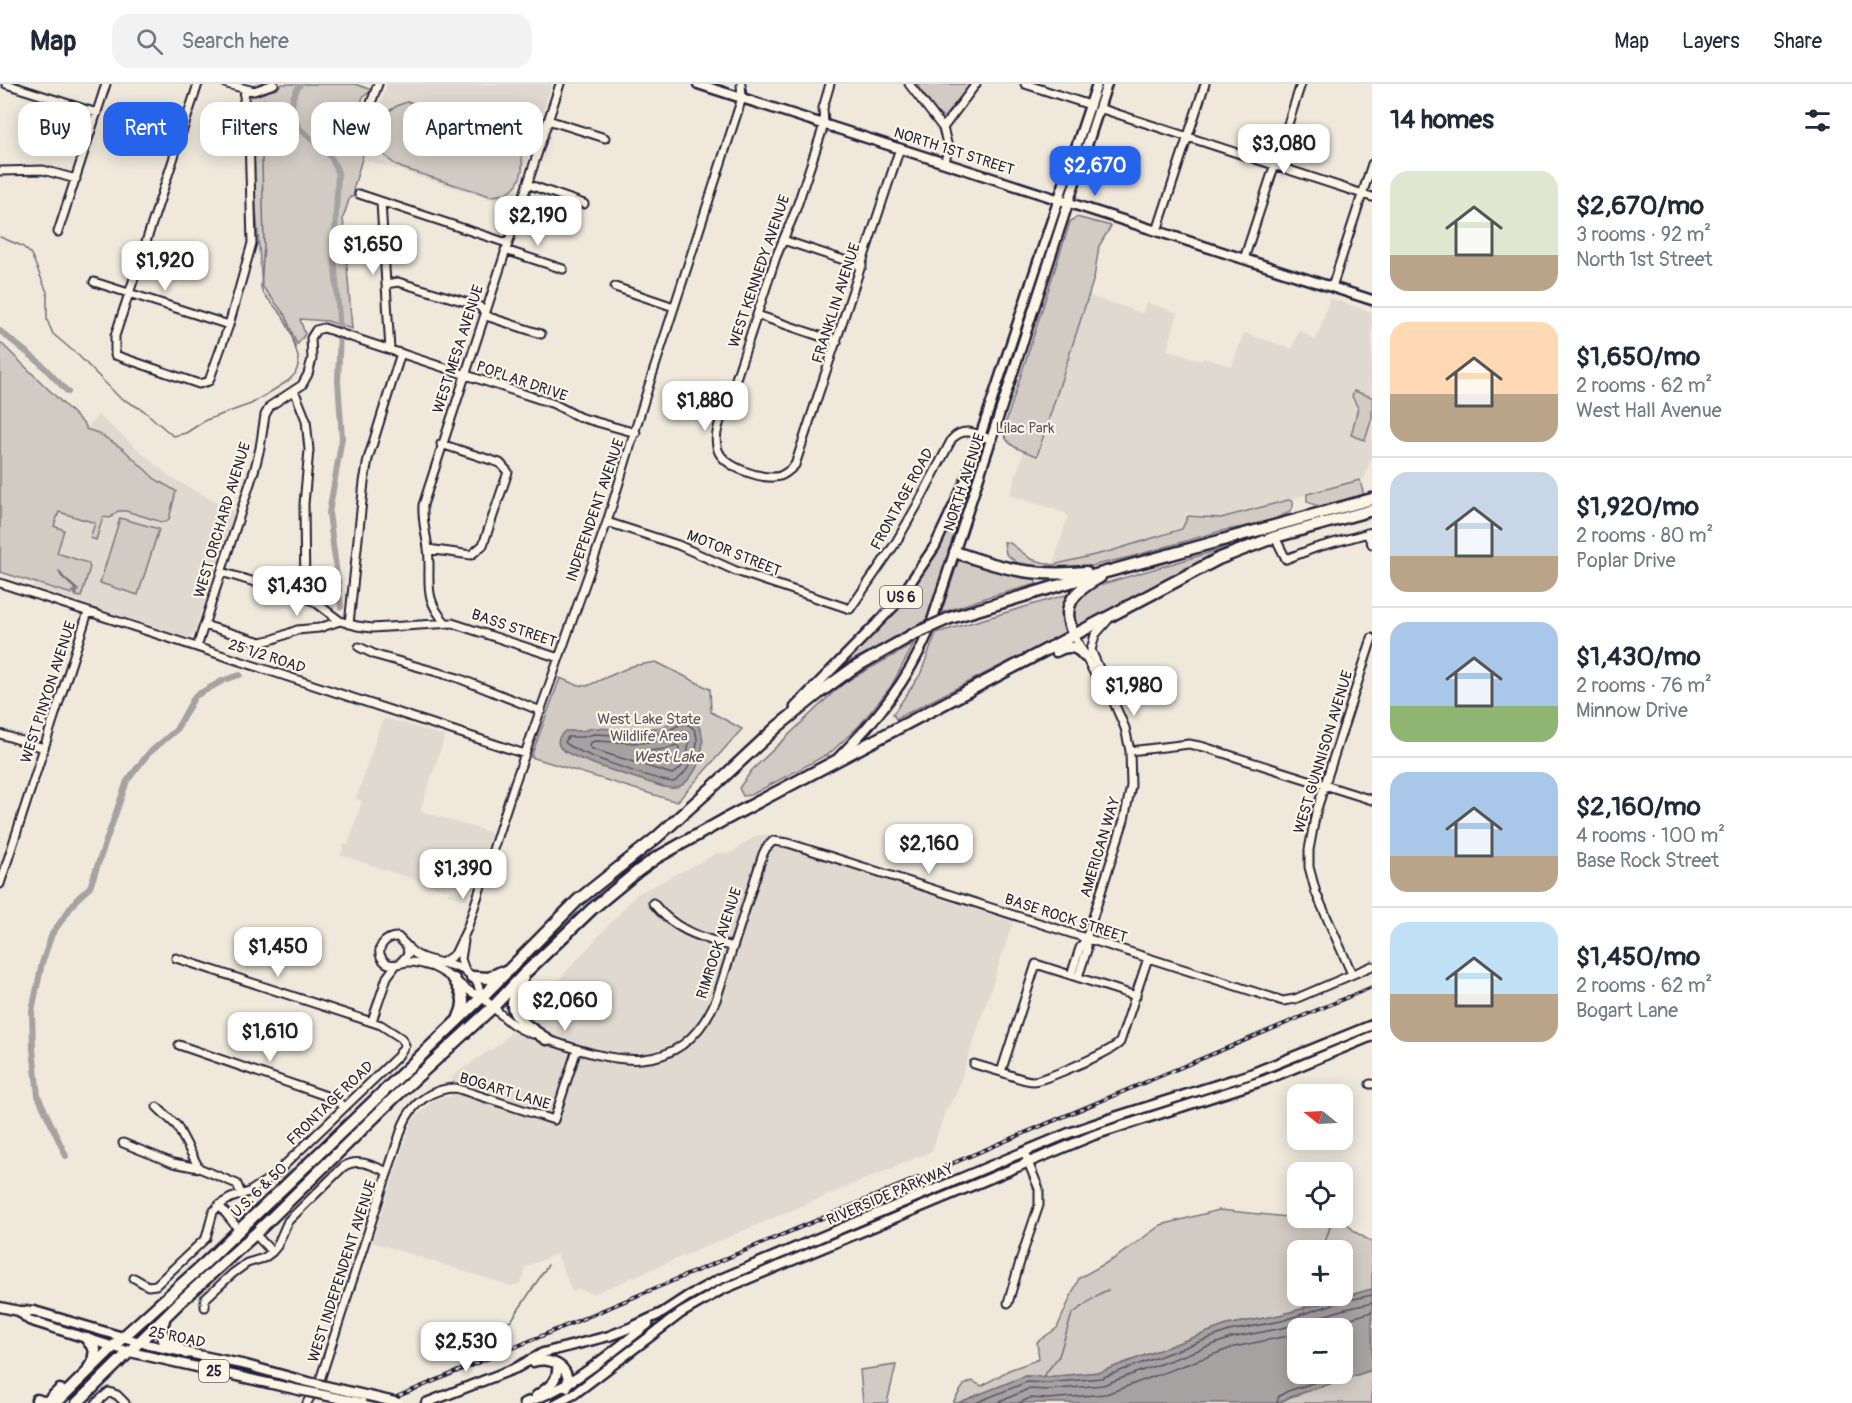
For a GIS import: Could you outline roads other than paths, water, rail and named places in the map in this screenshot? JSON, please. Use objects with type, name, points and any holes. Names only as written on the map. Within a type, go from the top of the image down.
[{"type":"highway","points":[[955,552],[1003,568],[1029,573],[1067,574],[1113,570],[1372,499]]},
{"type":"highway","points":[[995,676],[1218,560],[1275,537],[1372,510]]},
{"type":"highway","name":"U.S. 6 & 50","points":[[56,1403],[482,997],[578,900],[670,825],[777,727],[852,669],[914,634],[950,618],[1113,570]]},
{"type":"highway","points":[[1074,635],[1068,621],[1071,602],[1088,584],[1113,570]]},
{"type":"highway","points":[[995,676],[1014,673],[1065,647],[1078,649],[1085,656]]},
{"type":"highway","name":"U.S. 6 & 50","points":[[76,1403],[180,1302],[255,1234],[396,1096],[493,1007],[592,909],[656,858],[995,676]]},
{"type":"highway","points":[[469,975],[489,978],[500,972],[507,972]]},
{"type":"highway","points":[[524,974],[520,989],[514,999],[514,1010],[523,1022],[546,1039]]},
{"type":"highway","points":[[454,979],[464,1001],[458,1020]]},
{"type":"highway","points":[[255,1234],[262,1216],[303,1178],[329,1143]]},
{"type":"highway","points":[[202,1282],[210,1269],[238,1239],[241,1234],[239,1230]]},
{"type":"highway","points":[[180,1302],[165,1319],[161,1332],[167,1342],[186,1353]]},
{"type":"highway","points":[[36,1402],[46,1403],[66,1384],[81,1378],[95,1355],[87,1339]]},
{"type":"main road","name":"NORTH 1ST STREET","points":[[698,84],[1372,300]]},
{"type":"main road","name":"NORTH AVENUE","points":[[777,727],[896,604],[917,575],[950,519],[966,482],[1097,84]]},
{"type":"main road","points":[[1099,108],[1096,101],[1102,84]]},
{"type":"main road","name":"NORTH AVENUE","points":[[835,761],[879,715],[907,674],[928,633],[1107,84]]},
{"type":"main road","points":[[1086,149],[1085,140],[1094,112],[1090,105]]},
{"type":"main road","name":"RIVERSIDE PARKWAY","points":[[426,1403],[516,1368],[543,1353],[622,1332],[662,1313],[718,1280],[1024,1152],[1118,1116],[1248,1075],[1372,1025]]},
{"type":"main road","name":"RIVERSIDE PARKWAY","points":[[608,1367],[666,1324],[721,1290],[1028,1161],[1103,1132],[1265,1080],[1372,1036]]},
{"type":"main road","points":[[804,1244],[808,1254]]},
{"type":"main road","name":"25 ROAD","points":[[0,1307],[34,1311],[122,1338],[246,1365],[399,1403]]},
{"type":"main road","name":"25 ROAD","points":[[19,1311],[29,1320],[130,1352],[362,1403]]},
{"type":"main road","points":[[523,1403],[549,1394],[568,1383],[662,1313]]},
{"type":"main road","points":[[516,1368],[545,1359],[557,1364],[566,1373],[568,1383],[563,1394],[550,1403]]},
{"type":"main road","points":[[523,1403],[552,1385],[557,1376],[557,1364]]},
{"type":"main road","points":[[557,1403],[574,1394],[608,1367]]},
{"type":"main road","points":[[569,1403],[608,1367]]},
{"type":"street","points":[[6,84],[97,113]]},
{"type":"street","points":[[58,232],[106,84]]},
{"type":"street","points":[[198,84],[129,292],[116,336],[115,354],[199,384],[209,381],[229,325],[252,243],[249,136],[243,111],[245,89]]},
{"type":"street","points":[[227,84],[254,91],[274,84]]},
{"type":"street","points":[[371,102],[378,84]]},
{"type":"street","name":"WEST MESA AVENUE","points":[[446,623],[438,615],[431,602],[428,588],[428,549],[423,531],[423,506],[441,444],[560,84]]},
{"type":"street","points":[[741,84],[742,98]]},
{"type":"street","name":"WEST KENNEDY AVENUE","points":[[795,465],[778,477],[758,476],[725,460],[718,450],[717,439],[719,423],[729,400],[824,124],[823,108],[830,84]]},
{"type":"street","points":[[909,84],[943,128],[948,147],[945,163]]},
{"type":"street","points":[[943,128],[976,84]]},
{"type":"street","points":[[1025,84],[1090,105]]},
{"type":"street","points":[[1157,231],[1205,84]]},
{"type":"street","points":[[1244,259],[1302,84]]},
{"type":"street","name":"INDEPENDENT AVENUE","points":[[482,997],[477,982],[469,975],[461,959],[467,929],[525,754],[607,522],[742,98]]},
{"type":"street","points":[[1099,108],[1372,197]]},
{"type":"street","points":[[548,120],[605,138]]},
{"type":"street","name":"FRANKLIN AVENUE","points":[[795,465],[900,148]]},
{"type":"street","points":[[1332,287],[1372,164]]},
{"type":"street","points":[[1,171],[43,170],[76,179]]},
{"type":"street","points":[[527,184],[584,204]]},
{"type":"street","points":[[359,194],[506,246],[563,269]]},
{"type":"street","points":[[381,202],[390,350]]},
{"type":"street","points":[[783,240],[862,266]]},
{"type":"street","points":[[94,282],[229,325]]},
{"type":"street","points":[[386,284],[398,282],[479,306],[489,317],[541,334]]},
{"type":"street","points":[[615,287],[674,307]]},
{"type":"street","points":[[757,315],[837,342]]},
{"type":"street","name":"WEST ORCHARD AVENUE","points":[[197,647],[255,468],[265,415],[270,406],[302,385],[312,359],[311,338],[316,330],[324,328],[332,330]]},
{"type":"street","name":"POPLAR DRIVE","points":[[332,330],[554,404],[579,417],[636,433]]},
{"type":"street","points":[[349,624],[368,459],[402,353]]},
{"type":"street","points":[[294,390],[306,420],[309,450],[304,504],[305,597]]},
{"type":"street","name":"FRONTAGE ROAD","points":[[850,609],[895,544],[952,439],[963,431],[992,441]]},
{"type":"street","points":[[428,549],[471,555],[483,545],[508,472],[500,463],[441,444]]},
{"type":"street","name":"MOTOR STREET","points":[[607,522],[678,545],[736,571],[850,609]]},
{"type":"street","points":[[1275,537],[1286,559],[1370,532],[1372,544]]},
{"type":"street","name":"BASS STREET","points":[[221,572],[305,597],[340,621],[349,624],[372,628],[458,624],[559,658]]},
{"type":"street","name":"25 1/2 ROAD","points":[[0,583],[525,754]]},
{"type":"street","name":"WEST PINYON AVENUE","points":[[0,884],[2,869],[88,612]]},
{"type":"street","name":"AMERICAN WAY","points":[[1074,976],[1087,950],[1086,939],[1128,805],[1131,786],[1131,751],[1122,718],[1109,694],[1091,650],[1095,635],[1112,615]]},
{"type":"street","points":[[204,625],[261,642],[297,630],[319,628],[340,621]]},
{"type":"street","name":"AMERICAN WAY","points":[[1074,635],[1103,690],[1109,694]]},
{"type":"street","name":"WEST GUNNISON AVENUE","points":[[1352,974],[1316,892],[1309,867],[1311,830],[1366,671],[1372,638]]},
{"type":"street","points":[[359,647],[376,655],[458,678],[541,711]]},
{"type":"street","points":[[0,734],[44,748]]},
{"type":"street","points":[[1131,751],[1189,744],[1204,747],[1372,800]]},
{"type":"street","name":"BASE ROCK STREET","points":[[773,841],[788,843],[1283,1001],[1295,999],[1352,974]]},
{"type":"street","name":"RIMROCK AVENUE","points":[[482,997],[500,1016],[514,1026],[546,1039],[610,1059],[640,1059],[660,1055],[683,1044],[698,1030],[711,1010],[763,854],[773,841]]},
{"type":"street","points":[[653,903],[662,915],[677,927],[733,947]]},
{"type":"street","name":"INDEPENDENT AVENUE","points":[[442,963],[455,954],[467,929]]},
{"type":"street","points":[[381,993],[384,974],[381,946],[389,938],[398,937],[414,953],[469,975]]},
{"type":"street","points":[[176,958],[372,1022],[390,972],[408,954],[407,946]]},
{"type":"street","points":[[382,958],[387,963],[418,963],[436,969],[482,997]]},
{"type":"street","points":[[974,1064],[1036,1080],[1107,1052],[1120,1042],[1148,958]]},
{"type":"street","points":[[1001,1072],[1036,964],[1136,996]]},
{"type":"street","points":[[1352,974],[1372,966]]},
{"type":"street","name":"FRONTAGE ROAD","points":[[219,1205],[262,1185],[273,1176],[403,1051],[405,1045],[401,1038],[389,1029],[372,1022]]},
{"type":"street","points":[[179,1046],[335,1099],[344,1107]]},
{"type":"street","name":"BOGART LANE","points":[[388,1172],[406,1117],[421,1100],[441,1090],[456,1088],[470,1091],[554,1120],[577,1049]]},
{"type":"street","points":[[157,1107],[177,1126],[199,1168]]},
{"type":"street","points":[[123,1143],[173,1163],[199,1168],[237,1184],[241,1194]]},
{"type":"street","points":[[1008,1303],[1039,1205],[1039,1189],[1024,1152]]},
{"type":"street","name":"WEST INDEPENDENT AVENUE","points":[[272,1252],[278,1246],[288,1221],[351,1161],[362,1162],[388,1172],[321,1377],[307,1403]]},
{"type":"street","points":[[134,1278],[148,1286],[156,1285],[206,1238],[213,1212],[219,1205],[239,1230]]},
{"type":"street","points":[[205,1307],[205,1299],[232,1274],[247,1263],[264,1258],[272,1252],[255,1234]]},
{"type":"street","points":[[96,1403],[109,1392],[117,1395],[125,1403]]},
{"type":"water","name":"West Lake","points":[[687,718],[696,723],[701,731],[703,742],[701,755],[691,777],[683,784],[673,788],[592,763],[566,752],[558,743],[565,731],[582,731],[593,728],[638,730],[662,727],[678,719]]},
{"type":"water","points":[[1372,1289],[1372,1370],[1353,1376],[1353,1318],[1287,1318],[1287,1384],[1329,1384],[1278,1403],[958,1403],[1025,1376],[1047,1377],[1100,1372],[1227,1325],[1280,1315],[1312,1306],[1353,1306],[1353,1294]]},
{"type":"waterway","points":[[300,84],[293,97],[292,110],[296,123],[325,150],[338,172],[334,255],[340,331],[338,381],[342,438],[329,513],[341,607]]},
{"type":"waterway","points":[[0,237],[22,246],[31,254],[47,292],[47,320],[53,334],[79,356],[119,397],[143,410],[173,436],[186,433],[206,420],[251,404],[288,381],[295,374],[298,366],[298,357],[291,333],[282,315],[263,293],[261,287],[264,245],[261,118],[264,99]]},
{"type":"waterway","points":[[0,331],[39,362],[68,392]]},
{"type":"waterway","points":[[59,571],[76,589],[75,595]]},
{"type":"waterway","points":[[66,1156],[38,1096],[33,1049],[32,1011],[42,963],[52,934],[76,900],[90,887],[127,781],[148,754],[176,730],[195,696],[224,680],[240,675]]},
{"type":"waterway","points":[[1326,1240],[1330,1228]]},
{"type":"waterway","points":[[475,1353],[478,1338],[511,1321],[548,1265]]},
{"type":"waterway","points":[[1042,1378],[1059,1356],[1072,1314],[1108,1290]]},
{"type":"waterway","points":[[1304,1310],[1305,1306]]},
{"type":"railway","points":[[382,1403],[1372,987]]},
{"type":"park label","name":"Lilac Park","points":[[1025,428]]},
{"type":"park label","name":"West Lake State Wildlife Area","points":[[649,728]]}]
